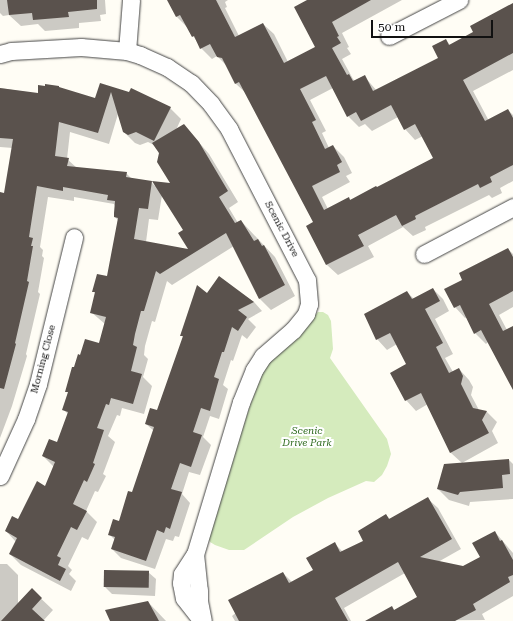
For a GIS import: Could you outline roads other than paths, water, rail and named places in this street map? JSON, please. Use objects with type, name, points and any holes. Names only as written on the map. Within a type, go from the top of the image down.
[{"type":"street","points":[[127,51],[131,0]]},
{"type":"street","points":[[389,36],[459,0]]},
{"type":"street","name":"Scenic Drive","points":[[4,51],[81,47],[127,51],[167,67],[191,83],[212,104],[225,123],[304,273],[309,288],[309,304],[300,322],[263,356],[254,370],[241,402],[195,554],[199,601],[203,621]]},
{"type":"street","points":[[424,254],[513,207]]},
{"type":"street","name":"Morning Close","points":[[0,476],[26,419],[38,384],[74,237]]},
{"type":"park label","name":"Scenic Drive Park","points":[[307,436]]}]
